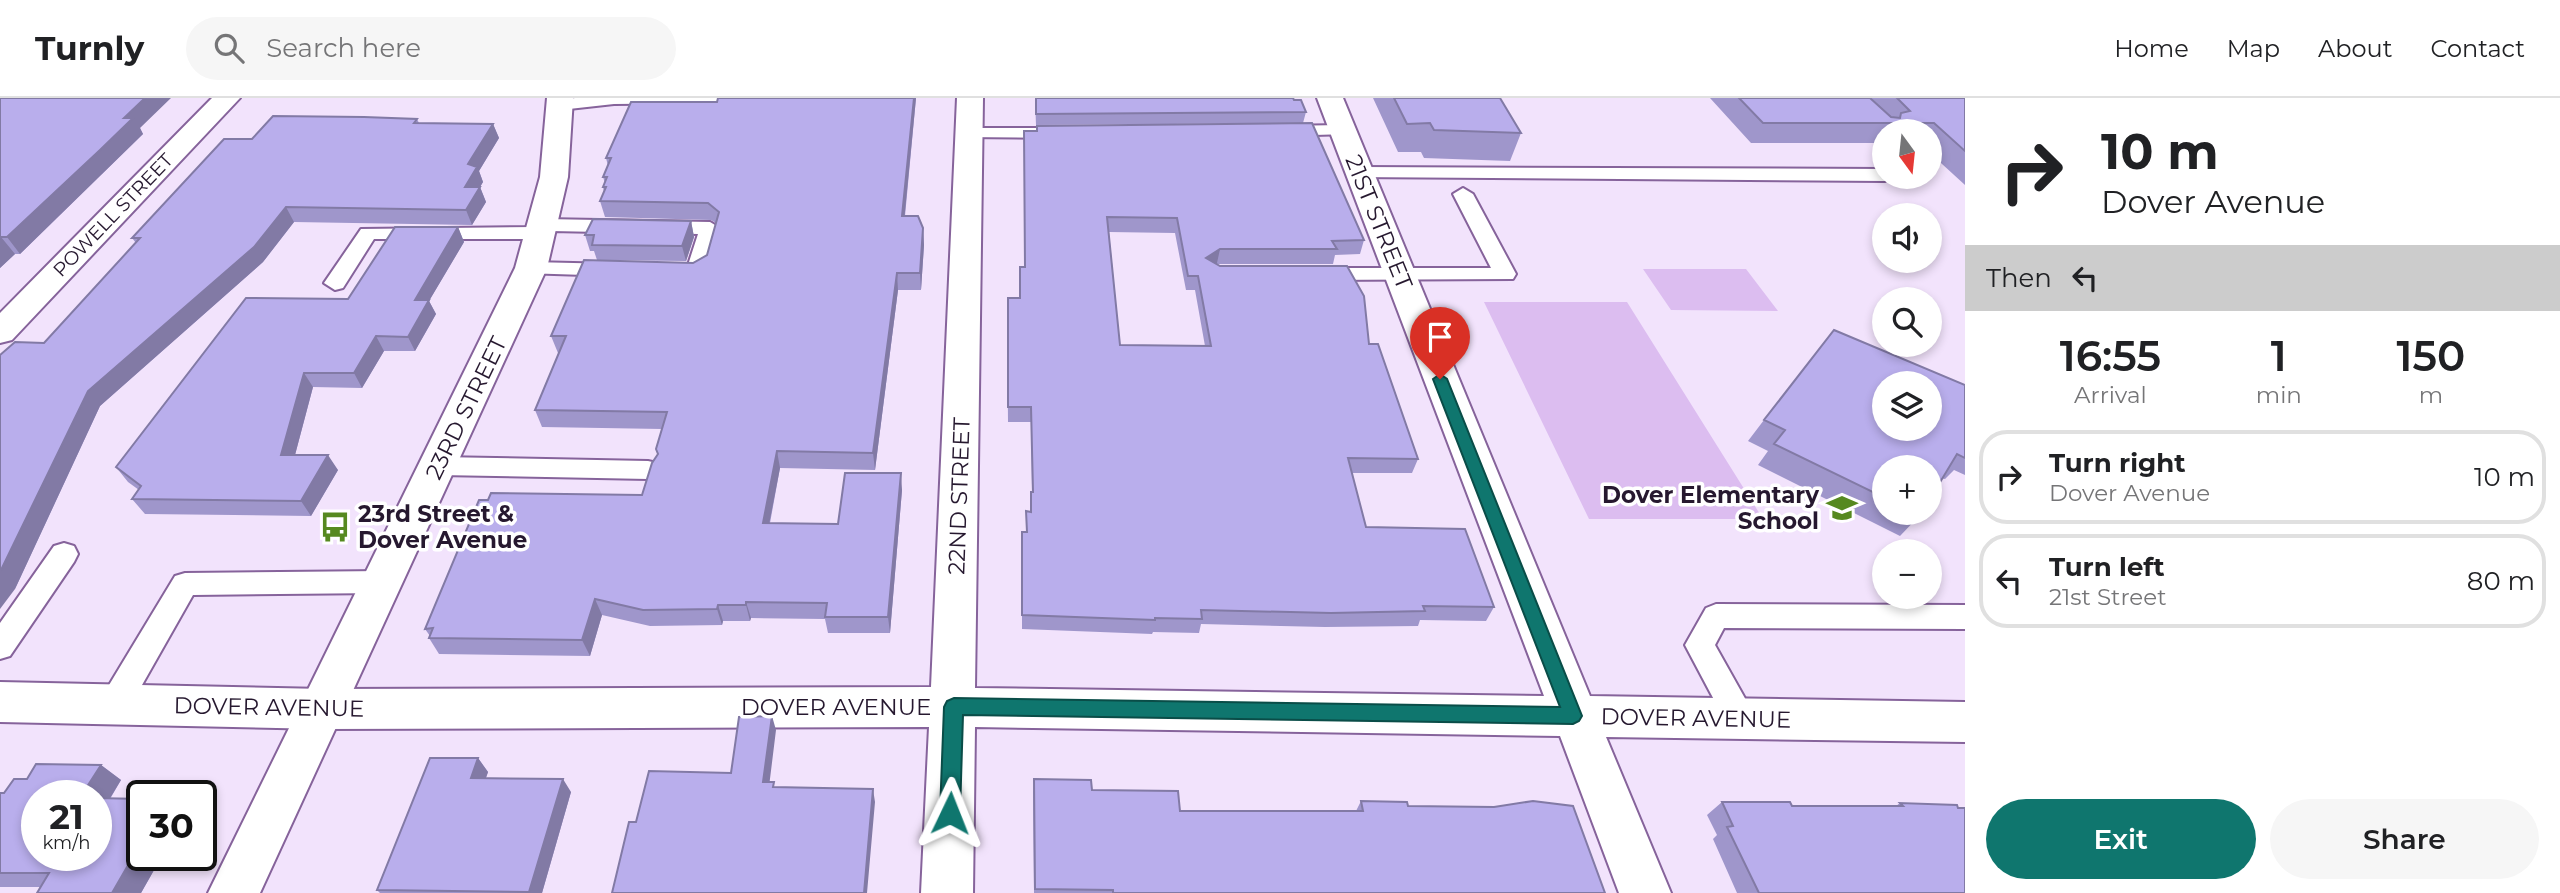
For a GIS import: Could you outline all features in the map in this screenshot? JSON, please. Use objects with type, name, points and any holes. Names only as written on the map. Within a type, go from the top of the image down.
[{"type":"street","name":"POWELL STREET","points":[[0,332],[226,98]]},
{"type":"street","name":"23RD STREET","points":[[234,893],[531,268],[554,177],[560,102]]},
{"type":"street","name":"21ST STREET","points":[[1336,114],[1645,893]]},
{"type":"street","name":"22ND STREET","points":[[947,893],[970,116]]},
{"type":"street","name":"DOVER AVENUE","points":[[0,702],[323,709],[954,707],[1965,722]]},
{"type":"lane","points":[[560,102],[719,98]]},
{"type":"lane","points":[[1259,131],[1336,114]]},
{"type":"lane","points":[[970,116],[1080,132]]},
{"type":"lane","points":[[1359,173],[1872,175]]},
{"type":"lane","points":[[1296,273],[1505,274],[1463,194]]},
{"type":"lane","points":[[335,283],[368,233],[710,228],[698,271],[531,268]]},
{"type":"lane","points":[[439,466],[648,470]]},
{"type":"lane","points":[[0,647],[64,554]]},
{"type":"lane","points":[[114,705],[185,584],[383,582]]},
{"type":"lane","points":[[1740,718],[1700,645],[1716,616],[1965,617]]},
{"type":"shaded area","points":[[1643,269],[1746,269],[1778,311],[1671,310]]},
{"type":"shaded area","points":[[1484,302],[1627,302],[1763,519],[1589,519]]},
{"type":"building","points":[[0,98],[145,98],[124,118],[133,118],[100,150],[7,237],[0,238]]},
{"type":"building","points":[[718,98],[914,98],[902,216],[918,216],[923,228],[920,273],[897,273],[873,453],[777,451],[763,523],[838,524],[845,473],[901,473],[888,617],[825,617],[827,603],[746,602],[746,605],[718,605],[717,609],[643,610],[595,599],[582,640],[429,638],[433,628],[425,629],[479,500],[488,500],[491,493],[642,495],[652,463],[658,454],[656,449],[667,412],[535,410],[566,336],[551,336],[584,260],[693,263],[707,255],[719,212],[708,203],[600,201],[606,187],[603,187],[607,177],[603,177],[611,158],[606,158],[631,102],[717,102]]},
{"type":"building","points":[[1036,98],[1293,98],[1301,100],[1306,112],[1036,114]]},
{"type":"building","points":[[1394,98],[1500,98],[1521,133],[1434,130],[1430,123],[1407,124]]},
{"type":"building","points":[[1739,98],[1870,98],[1891,117],[1900,118],[1901,113],[1910,111],[1897,98],[1965,98],[1965,151],[1942,130],[1942,119],[1872,119],[1872,123],[1763,123]]},
{"type":"building","points":[[273,116],[364,117],[417,119],[414,123],[493,124],[468,164],[477,167],[465,187],[480,187],[466,210],[286,207],[254,247],[88,391],[0,572],[0,355],[15,342],[44,343],[140,238],[132,238],[224,139],[252,139]]},
{"type":"building","points":[[1312,123],[1364,240],[1332,241],[1337,249],[1220,249],[1206,258],[1220,266],[1347,266],[1364,296],[1369,344],[1378,344],[1418,459],[1348,458],[1366,527],[1465,529],[1494,607],[1423,606],[1425,611],[1331,613],[1201,610],[1202,619],[1155,620],[1022,615],[1022,532],[1027,532],[1026,511],[1031,512],[1033,492],[1031,407],[1008,407],[1008,298],[1020,298],[1020,267],[1025,267],[1024,131],[1037,131],[1037,126]],"holes":[[[1107,217],[1177,218],[1188,276],[1198,276],[1211,346],[1120,345]]]},
{"type":"building","points":[[593,219],[691,221],[682,246],[592,245],[594,235],[585,235]]},
{"type":"building","points":[[395,227],[458,227],[415,300],[429,300],[408,337],[376,336],[354,373],[304,373],[281,455],[328,455],[301,501],[132,499],[141,486],[116,467],[246,298],[348,299]]},
{"type":"building","points":[[1834,330],[1872,346],[1872,357],[1898,357],[1932,371],[1872,371],[1872,441],[1942,441],[1942,375],[1965,385],[1965,458],[1957,454],[1942,479],[1942,455],[1872,455],[1872,492],[1774,444],[1785,430],[1764,420]]},
{"type":"building","points":[[772,716],[763,782],[774,782],[773,787],[873,789],[864,893],[612,893],[629,822],[636,822],[649,771],[731,773],[739,717]]},
{"type":"building","points":[[430,758],[478,758],[471,778],[563,779],[529,892],[377,890]]},
{"type":"building","points":[[36,764],[101,765],[91,780],[21,780],[21,871],[112,871],[112,798],[126,799],[126,869],[112,893],[37,893],[49,873],[0,873],[0,793],[4,793],[14,779],[27,779]]},
{"type":"building","points":[[1034,779],[1091,780],[1092,790],[1178,791],[1180,811],[1363,811],[1361,801],[1407,802],[1408,806],[1494,807],[1533,801],[1573,806],[1605,893],[1113,893],[1113,890],[1035,889]]},
{"type":"building","points":[[1722,802],[1790,802],[1792,806],[1903,806],[1900,803],[1957,805],[1958,808],[1965,808],[1965,893],[1759,893],[1727,827],[1733,826]]},
{"type":"place","name":"Dover Elementary School","points":[[1842,508]]},
{"type":"place","name":"23rd Street & Dover Avenue","points":[[335,527]]},
{"type":"route","points":[[950,813],[954,707],[1573,716],[1440,379]]}]
